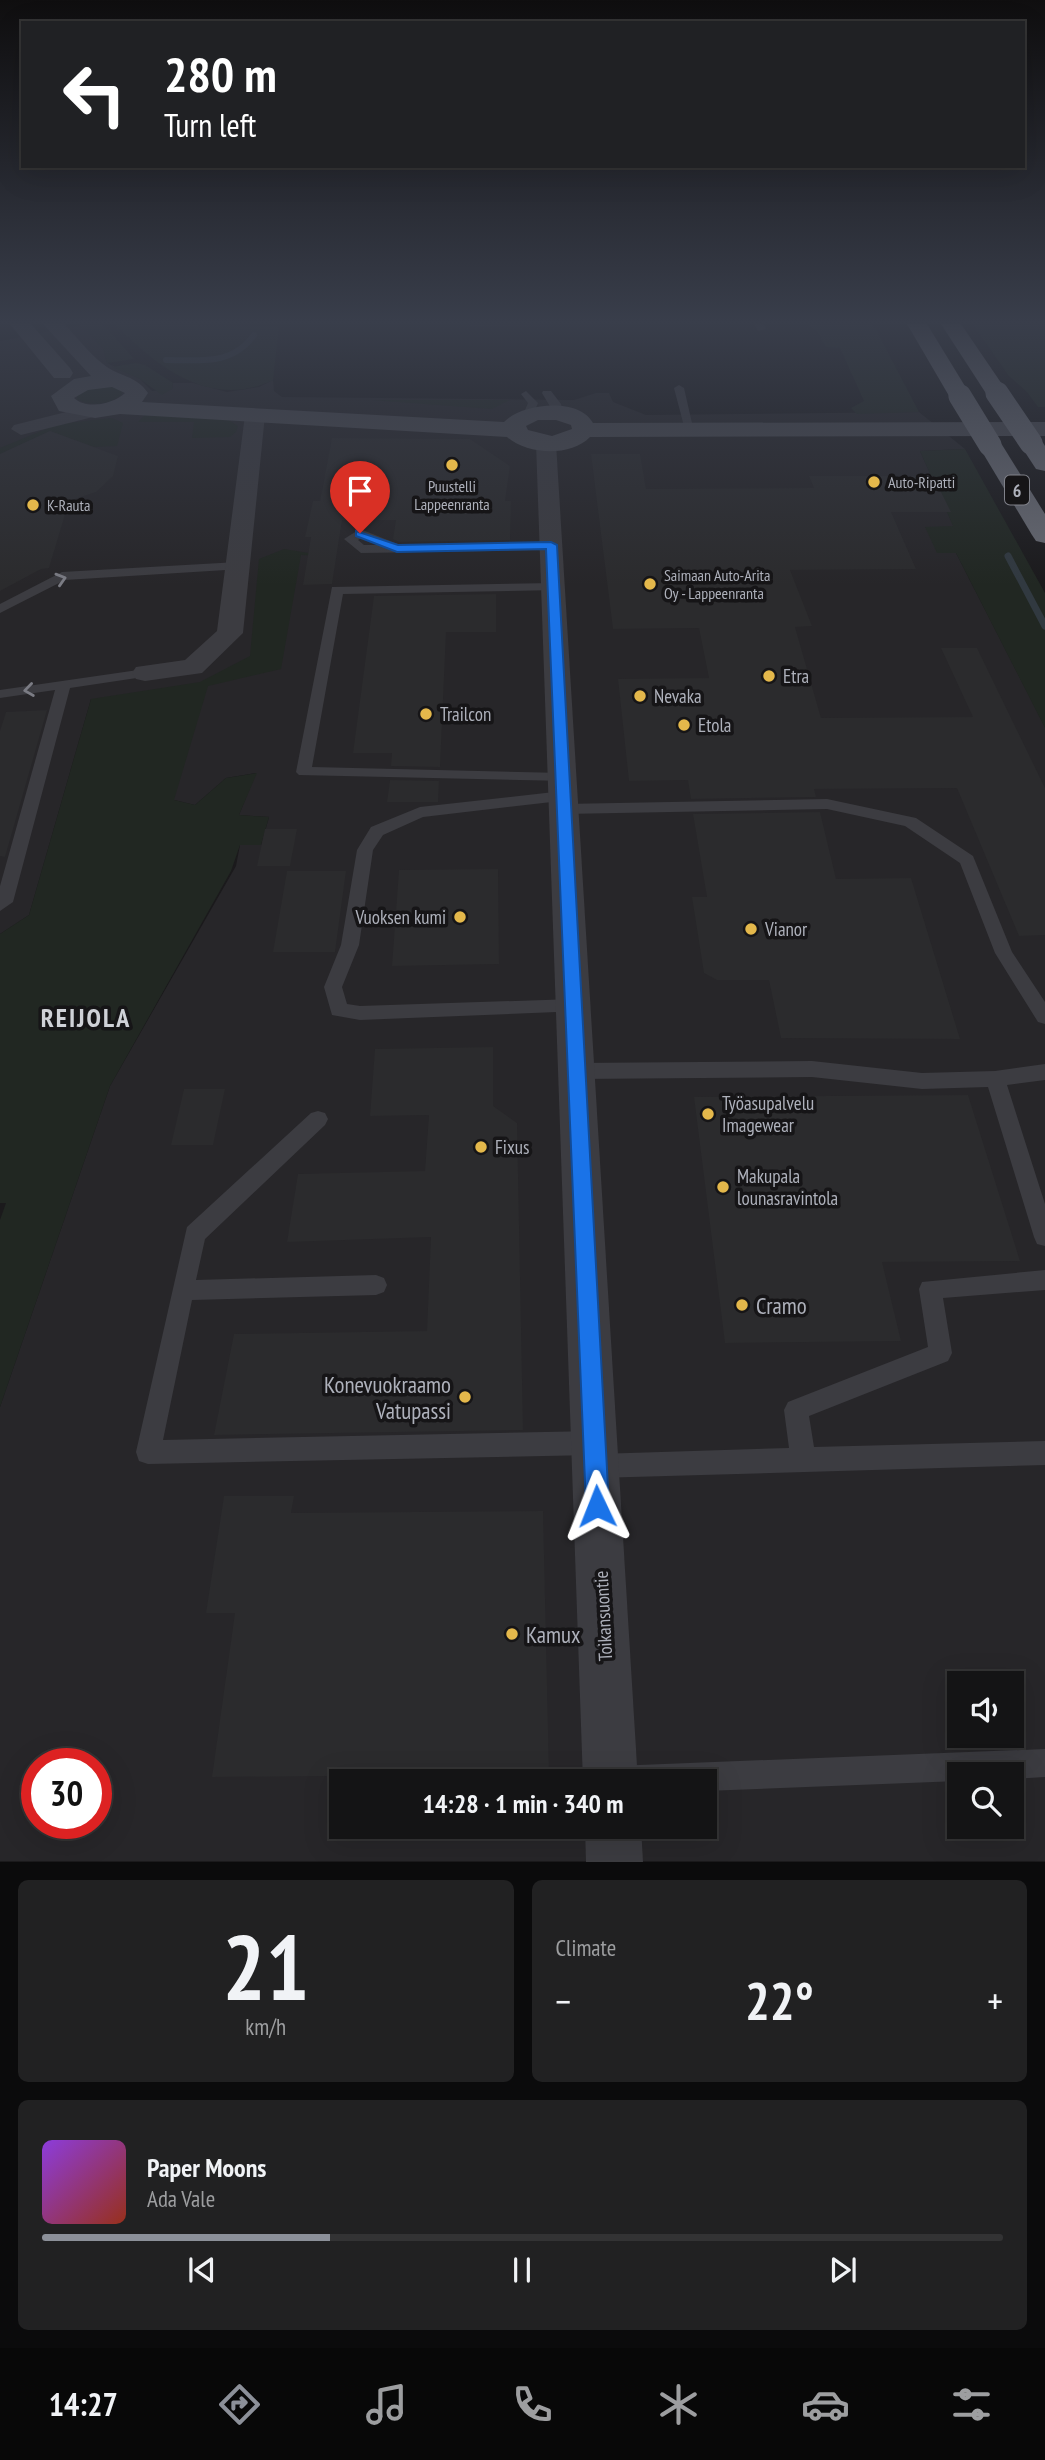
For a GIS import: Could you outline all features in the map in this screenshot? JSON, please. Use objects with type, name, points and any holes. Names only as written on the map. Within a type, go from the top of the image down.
[{"type":"highway","name":"6","points":[[969,411],[1045,535]]},
{"type":"highway","name":"6","points":[[1015,411],[1038,436],[1045,464]]},
{"type":"main road","points":[[154,411],[256,415],[534,416],[575,438],[584,430],[1038,436]]},
{"type":"main road","points":[[405,411],[575,417],[584,430]]},
{"type":"street","points":[[0,439],[21,429],[45,411]]},
{"type":"street","points":[[21,429],[99,411]]},
{"type":"street","points":[[145,673],[193,667],[230,633],[256,415]]},
{"type":"street","name":"Toikansuontie","points":[[534,416],[551,545],[611,1769]]},
{"type":"street","name":"Toikansuontie","points":[[614,1839],[615,1861]]},
{"type":"lane","points":[[685,411],[690,430]]},
{"type":"lane","points":[[397,548],[551,545]]},
{"type":"lane","points":[[0,608],[62,576],[238,566]]},
{"type":"lane","points":[[553,587],[337,590],[304,772],[563,794],[827,804],[910,822],[967,860],[1004,953],[1045,1017]]},
{"type":"lane","points":[[0,694],[145,673]]},
{"type":"lane","points":[[0,905],[4,902],[64,685]]},
{"type":"lane","points":[[563,794],[420,812],[377,831],[365,850],[349,945],[333,987],[339,1010],[360,1013],[574,1006]]},
{"type":"lane","points":[[576,1071],[811,1069],[922,1081],[995,1079],[1045,1072]]},
{"type":"lane","points":[[995,1079],[1045,1237]]},
{"type":"lane","points":[[318,1119],[195,1234],[148,1452],[803,1459],[1045,1453]]},
{"type":"lane","points":[[803,1459],[796,1410],[940,1353],[930,1289],[1045,1280]]},
{"type":"lane","points":[[183,1290],[376,1285]]},
{"type":"lane","points":[[717,1788],[1045,1763]]},
{"type":"shaded area","points":[[0,411],[636,411],[646,415],[919,412],[965,449],[920,451],[954,527],[925,527],[956,553],[1045,727],[1045,1861],[0,1861],[0,1407],[110,1086],[236,866],[240,845],[261,845],[269,817],[239,815],[256,773],[226,778],[195,805],[174,800],[91,699],[29,915],[0,934]]},
{"type":"shaded area","points":[[854,411],[919,412],[857,414]]},
{"type":"shaded area","points":[[146,414],[225,418],[238,426],[230,437],[192,438],[194,422],[138,422]]},
{"type":"shaded area","points":[[112,418],[123,423],[117,446],[94,447],[50,431],[0,454],[0,448],[58,424]]},
{"type":"shaded area","points":[[965,449],[1045,593],[1045,728],[956,553],[937,553],[925,527],[953,526],[920,451]]},
{"type":"shaded area","points":[[284,549],[327,556],[301,555],[281,669],[208,686],[174,800],[195,805],[226,778],[257,773],[239,815],[269,817],[261,845],[240,845],[231,871],[110,1086],[0,1407],[0,1220],[6,1203],[0,1203],[0,934],[29,915],[91,699],[200,682],[250,656],[259,559]]},
{"type":"building","points":[[50,431],[118,456],[113,476],[96,492],[69,501],[49,568],[41,569],[0,591],[0,454]]},
{"type":"building","points":[[332,438],[470,439],[510,466],[505,501],[511,501],[510,540],[399,542],[393,539],[396,520],[342,520],[332,584],[303,585],[311,537],[305,537],[313,501],[320,501]]},
{"type":"building","points":[[591,454],[640,454],[646,489],[814,488],[809,476],[933,476],[951,512],[891,512],[916,569],[790,570],[812,626],[795,627],[821,718],[973,717],[941,648],[977,648],[1045,788],[1045,935],[1019,936],[957,788],[814,789],[816,797],[691,799],[688,780],[629,781],[618,679],[709,678],[699,628],[613,629]]},
{"type":"building","points":[[496,594],[496,632],[446,632],[440,767],[391,766],[392,753],[353,753],[374,596]]},
{"type":"building","points":[[47,710],[5,857],[0,856],[0,731],[6,712]]},
{"type":"building","points":[[390,780],[439,781],[438,802],[387,802]]},
{"type":"building","points":[[820,812],[836,879],[911,878],[960,1039],[781,1038],[769,980],[717,980],[704,973],[692,897],[707,897],[693,814]]},
{"type":"building","points":[[265,829],[297,829],[290,866],[257,866]]},
{"type":"building","points":[[498,869],[499,964],[392,966],[399,870]]},
{"type":"building","points":[[287,871],[346,871],[335,952],[273,952]]},
{"type":"building","points":[[493,1047],[493,1106],[517,1123],[523,1430],[214,1435],[234,1334],[427,1331],[431,1237],[287,1242],[298,1174],[425,1171],[429,1115],[370,1116],[375,1049]]},
{"type":"building","points":[[184,1089],[225,1089],[213,1145],[171,1145]]},
{"type":"building","points":[[968,1095],[1020,1261],[882,1262],[901,1341],[725,1343],[694,1097]]},
{"type":"building","points":[[224,1496],[294,1496],[291,1513],[543,1511],[549,1769],[329,1769],[329,1776],[212,1777],[235,1613],[206,1613]]},
{"type":"waterway","points":[[1008,556],[1045,626]]},
{"type":"place","name":"Puustelli Lappeenranta","points":[[452,465]]},
{"type":"place","name":"Auto-Ripatti","points":[[874,482]]},
{"type":"place","name":"K-Rauta","points":[[33,505]]},
{"type":"place","name":"Saimaan Auto-Arita Oy - Lappeenranta","points":[[650,584]]},
{"type":"place","name":"Etra","points":[[769,676]]},
{"type":"place","name":"Nevaka","points":[[640,696]]},
{"type":"place","name":"Trailcon","points":[[426,714]]},
{"type":"place","name":"Etola","points":[[684,725]]},
{"type":"place","name":"Vuoksen kumi","points":[[460,917]]},
{"type":"place","name":"Vianor","points":[[751,929]]},
{"type":"place","name":"Työasupalvelu Imagewear","points":[[708,1114]]},
{"type":"place","name":"Fixus","points":[[481,1147]]},
{"type":"place","name":"Makupala lounasravintola","points":[[723,1187]]},
{"type":"place","name":"Cramo","points":[[742,1305]]},
{"type":"place","name":"Konevuokraamo Vatupassi","points":[[465,1397]]},
{"type":"place","name":"Kamux","points":[[512,1634]]},
{"type":"district","name":"REIJOLA","points":[[86,1017]]},
{"type":"route","points":[[360,533],[397,548],[551,545],[597,1506]]}]
